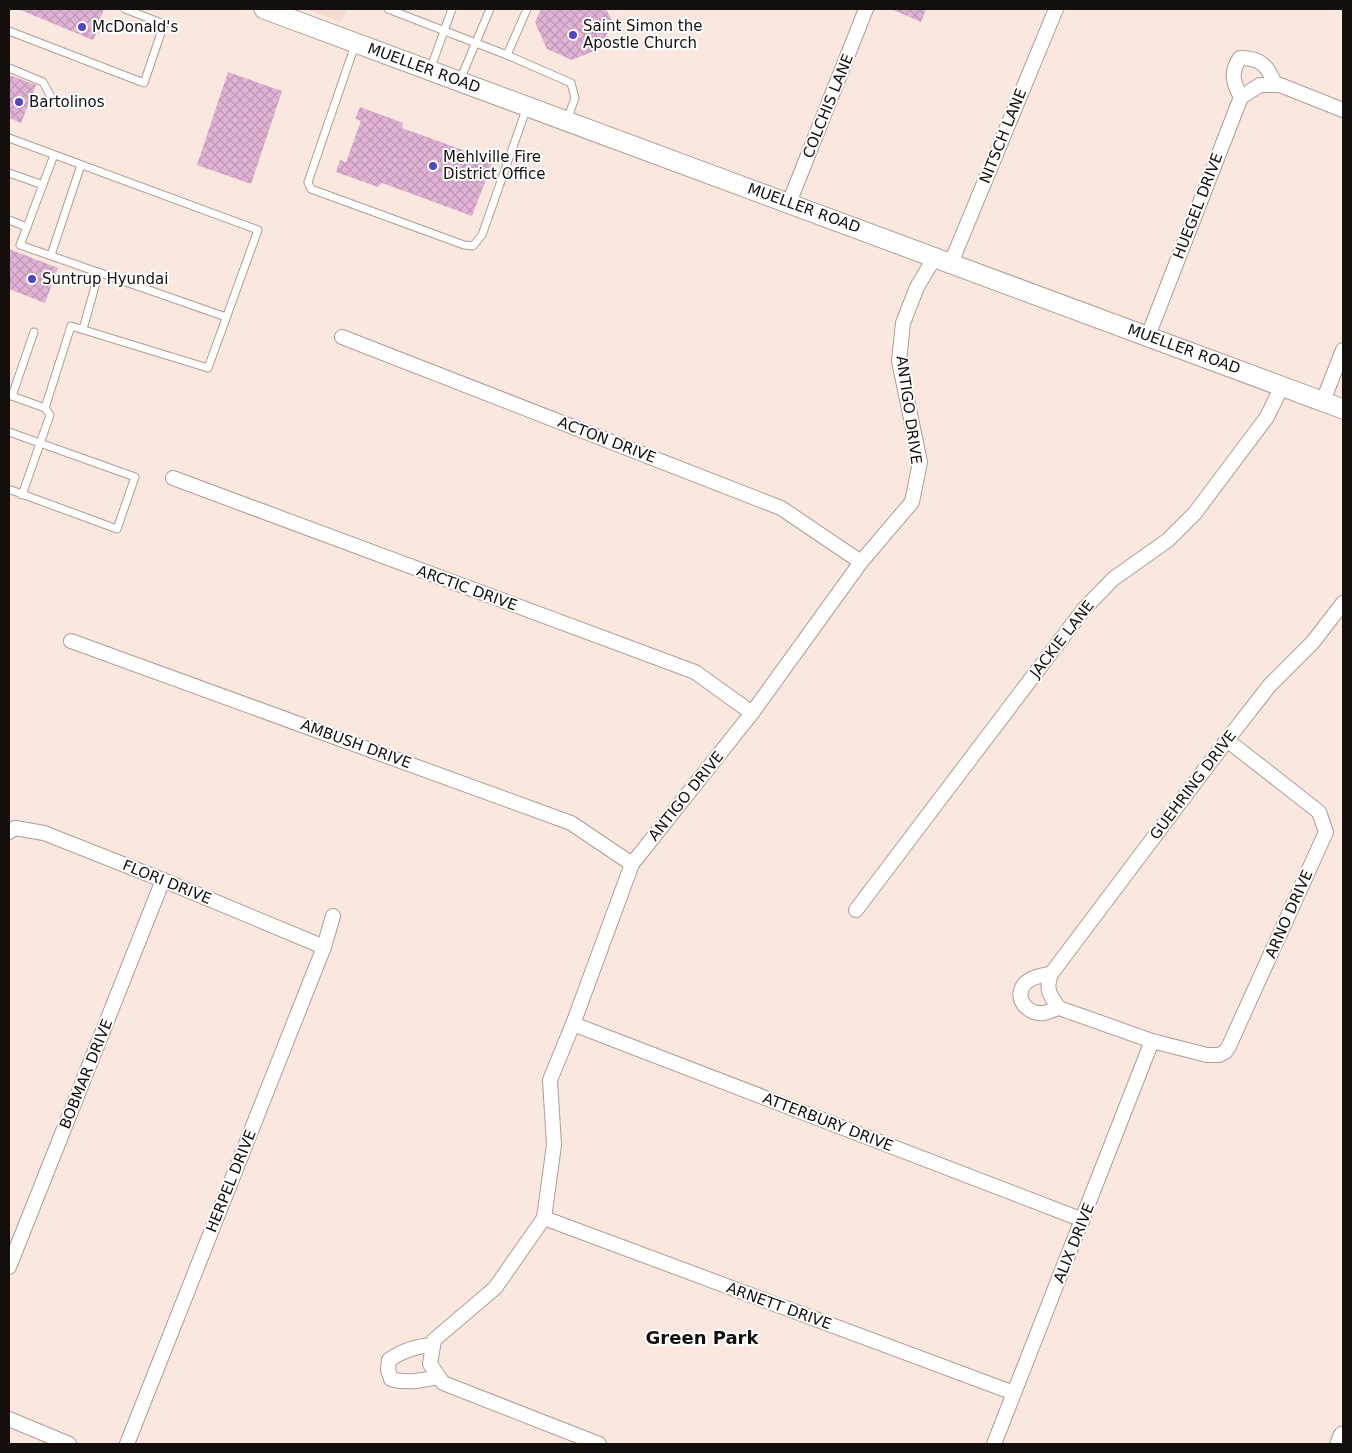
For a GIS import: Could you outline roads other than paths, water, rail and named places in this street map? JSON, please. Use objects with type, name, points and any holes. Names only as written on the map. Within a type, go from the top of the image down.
[{"type":"street","name":"MUELLER ROAD","points":[[264,9],[1343,409]]},
{"type":"street","name":"COLCHIS LANE","points":[[789,203],[866,9]]},
{"type":"street","name":"NITSCH LANE","points":[[943,260],[1056,9]]},
{"type":"street","points":[[1275,84],[1270,72],[1262,63],[1252,58],[1240,58],[1233,68],[1234,82],[1241,97],[1260,85],[1275,84],[1343,110]]},
{"type":"street","name":"HUEGEL DRIVE","points":[[1148,336],[1241,97]]},
{"type":"street","name":"ANTIGO DRIVE","points":[[433,1345],[434,1340],[495,1288],[544,1218],[554,1145],[550,1080],[573,1024],[632,864],[752,713],[861,562],[912,502],[920,462],[899,361],[903,323],[917,288],[943,260]]},
{"type":"street","name":"ACTON DRIVE","points":[[342,337],[781,508],[861,562]]},
{"type":"street","points":[[1323,401],[1343,350]]},
{"type":"street","name":"JACKIE LANE","points":[[856,910],[1084,609],[1113,579],[1168,540],[1195,513],[1267,417],[1282,386]]},
{"type":"street","name":"ARCTIC DRIVE","points":[[173,478],[695,672],[752,713]]},
{"type":"street","name":"GUEHRING DRIVE","points":[[1051,974],[1270,685],[1314,642],[1343,602]]},
{"type":"street","name":"AMBUSH DRIVE","points":[[71,641],[571,822],[632,864]]},
{"type":"street","name":"ARNO DRIVE","points":[[1152,1041],[1207,1055],[1219,1055],[1225,1052],[1326,832],[1319,812],[1227,740]]},
{"type":"street","name":"FLORI DRIVE","points":[[9,832],[15,828],[44,833],[324,947]]},
{"type":"street","name":"BOBMAR DRIVE","points":[[9,1267],[163,880]]},
{"type":"street","name":"HERPEL DRIVE","points":[[127,1444],[324,947],[333,916]]},
{"type":"street","points":[[1051,974],[1031,979],[1023,986],[1020,997],[1026,1008],[1034,1012],[1044,1013],[1059,1008]]},
{"type":"street","points":[[1051,974],[1047,983],[1050,996],[1059,1008],[1152,1041]]},
{"type":"street","name":"ATTERBURY DRIVE","points":[[573,1024],[1083,1220]]},
{"type":"street","name":"ALIX DRIVE","points":[[994,1444],[1152,1041]]},
{"type":"street","name":"ARNETT DRIVE","points":[[544,1218],[1014,1393]]},
{"type":"street","points":[[438,1377],[412,1382],[398,1381],[391,1378],[388,1370],[389,1360],[416,1346],[433,1345],[430,1364],[443,1384],[599,1444]]},
{"type":"street","points":[[9,1419],[69,1444]]},
{"type":"street","points":[[1340,1444],[1343,1436]]},
{"type":"lane","points":[[9,31],[144,82],[164,24],[125,9]]},
{"type":"lane","points":[[388,9],[571,82],[575,98],[566,121]]},
{"type":"lane","points":[[430,71],[452,9]]},
{"type":"lane","points":[[459,81],[490,9]]},
{"type":"lane","points":[[507,55],[527,9]]},
{"type":"lane","points":[[356,42],[308,182],[311,189],[464,245],[473,246],[482,236],[528,106]]},
{"type":"lane","points":[[9,68],[43,82],[51,97]]},
{"type":"lane","points":[[9,138],[258,230],[208,368],[71,326],[45,408]]},
{"type":"lane","points":[[54,155],[20,245],[226,317]]},
{"type":"lane","points":[[51,255],[82,165]]},
{"type":"lane","points":[[9,172],[43,185]]},
{"type":"lane","points":[[9,220],[27,227]]},
{"type":"lane","points":[[83,329],[99,272]]},
{"type":"lane","points":[[22,495],[50,415],[45,408],[10,395],[34,332]]},
{"type":"lane","points":[[9,432],[135,477],[117,528],[9,492]]},
{"type":"place","name":"McDonald's","points":[[82,27]]},
{"type":"place","name":"Saint Simon the Apostle Church","points":[[573,35]]},
{"type":"place","name":"Bartolinos","points":[[19,102]]},
{"type":"place","name":"Mehlville Fire District Office","points":[[433,166]]},
{"type":"place","name":"Suntrup Hyundai","points":[[32,279]]},
{"type":"district","name":"Green Park","points":[[702,1338]]}]
